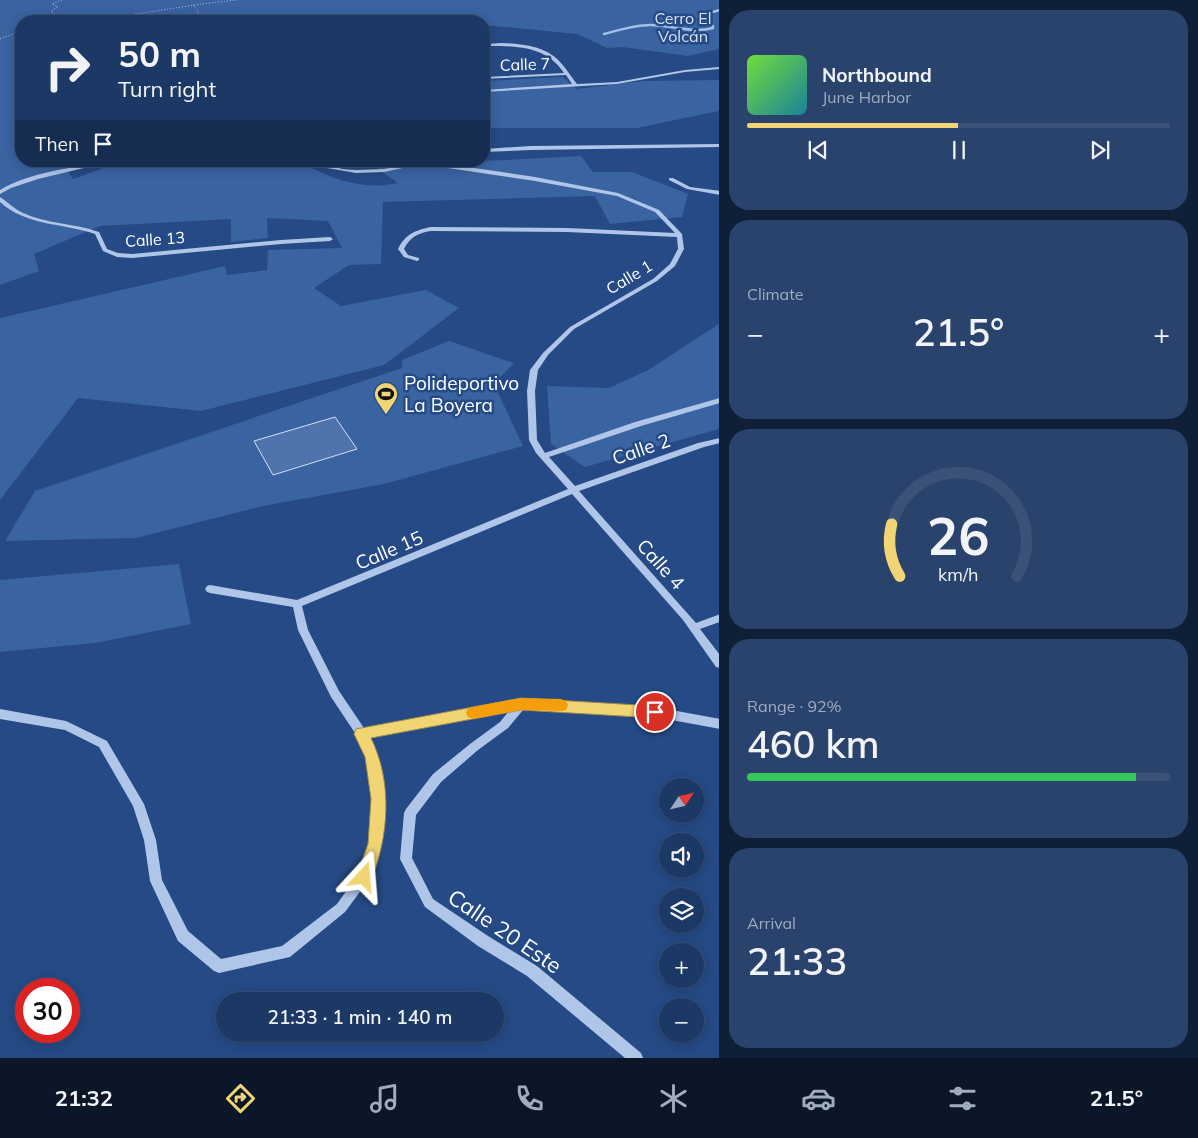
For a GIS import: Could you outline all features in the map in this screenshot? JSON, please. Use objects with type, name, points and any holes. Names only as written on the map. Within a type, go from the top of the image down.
[{"type":"street","name":"Calle 7","points":[[490,45],[514,46],[542,52],[557,61],[575,85]]},
{"type":"street","points":[[490,91],[617,83],[686,70],[719,68]]},
{"type":"street","name":"Calle 7","points":[[490,78],[566,74]]},
{"type":"street","points":[[490,151],[531,148],[719,145]]},
{"type":"street","points":[[0,192],[7,187],[85,167]]},
{"type":"street","points":[[330,167],[339,171],[360,173],[395,167]]},
{"type":"street","points":[[457,167],[535,179],[618,195],[657,211],[680,235]]},
{"type":"street","points":[[671,179],[689,188],[719,193]]},
{"type":"street","name":"Calle 13","points":[[0,198],[5,204],[23,214],[97,233],[105,250],[118,255],[132,256],[281,242],[330,240]]},
{"type":"street","points":[[417,259],[406,256],[401,249],[404,242],[409,236],[417,232],[431,229],[567,230],[680,235]]},
{"type":"street","name":"Calle 1","points":[[574,490],[544,456],[533,440],[531,391],[534,370],[545,354],[572,328],[655,280],[672,265],[681,249],[680,235]]},
{"type":"street","points":[[544,456],[638,424],[719,400]]},
{"type":"street","name":"Calle 2","points":[[574,490],[719,440]]},
{"type":"street","name":"Calle 15","points":[[297,604],[574,490]]},
{"type":"street","name":"Calle 4","points":[[574,490],[694,628],[719,664]]},
{"type":"street","points":[[0,714],[66,726],[103,744],[138,804],[150,840],[156,881],[183,936],[219,966],[284,952],[341,908],[364,877],[376,844],[378,787],[372,757],[361,734],[335,694],[303,630],[297,604],[210,589]]},
{"type":"street","points":[[694,628],[719,618]]},
{"type":"street","points":[[361,734],[521,704],[655,712],[719,724]]},
{"type":"street","name":"Calle 20 Este","points":[[521,704],[504,725],[437,778],[410,813],[406,859],[429,903],[483,941],[532,971],[636,1058]]},
{"type":"path","points":[[56,15],[52,11],[58,7],[52,4],[62,0]]},
{"type":"path","points":[[130,15],[237,0]]},
{"type":"path","points":[[193,5],[198,11],[198,15]]},
{"type":"path","points":[[0,39],[15,33]]},
{"type":"green space","name":"Cerro El Volcán","points":[[0,0],[719,0],[719,49],[688,56],[623,47],[607,48],[577,34],[490,26],[490,15],[15,15],[15,167],[65,167],[73,179],[107,167],[310,167],[352,183],[386,185],[398,183],[375,167],[490,167],[490,161],[581,156],[593,172],[632,172],[688,194],[682,217],[610,224],[595,196],[383,202],[381,264],[349,265],[314,288],[341,306],[426,290],[459,308],[384,365],[201,411],[78,398],[0,500],[0,318],[225,266],[227,275],[267,270],[268,250],[342,248],[328,221],[267,218],[268,238],[231,242],[231,219],[100,226],[34,254],[39,271],[0,285]]},
{"type":"green space","points":[[563,77],[576,89],[645,81],[719,80],[719,111],[637,128],[490,128],[490,81]]},
{"type":"green space","points":[[719,324],[719,429],[585,467],[551,444],[547,386],[609,388],[648,370]]},
{"type":"green space","name":"Polideportivo La Boyera","points":[[449,341],[514,363],[494,384],[523,446],[384,484],[263,506],[136,538],[5,541],[35,491],[402,368],[402,360]]},
{"type":"green space","points":[[179,564],[191,624],[95,643],[0,652],[0,580]]},
{"type":"building","points":[[335,417],[357,449],[273,475],[254,441]]},
{"type":"waterway","points":[[604,34],[644,25],[705,30],[713,28],[713,26],[700,20],[698,16],[719,10]]},
{"type":"slow traffic","points":[[473,713],[521,704],[561,705]]},
{"type":"place","name":"Polideportivo La Boyera","points":[[386,415]]},
{"type":"route","points":[[364,877],[376,844],[378,787],[372,757],[361,734],[521,704],[598,707],[655,712]]}]
